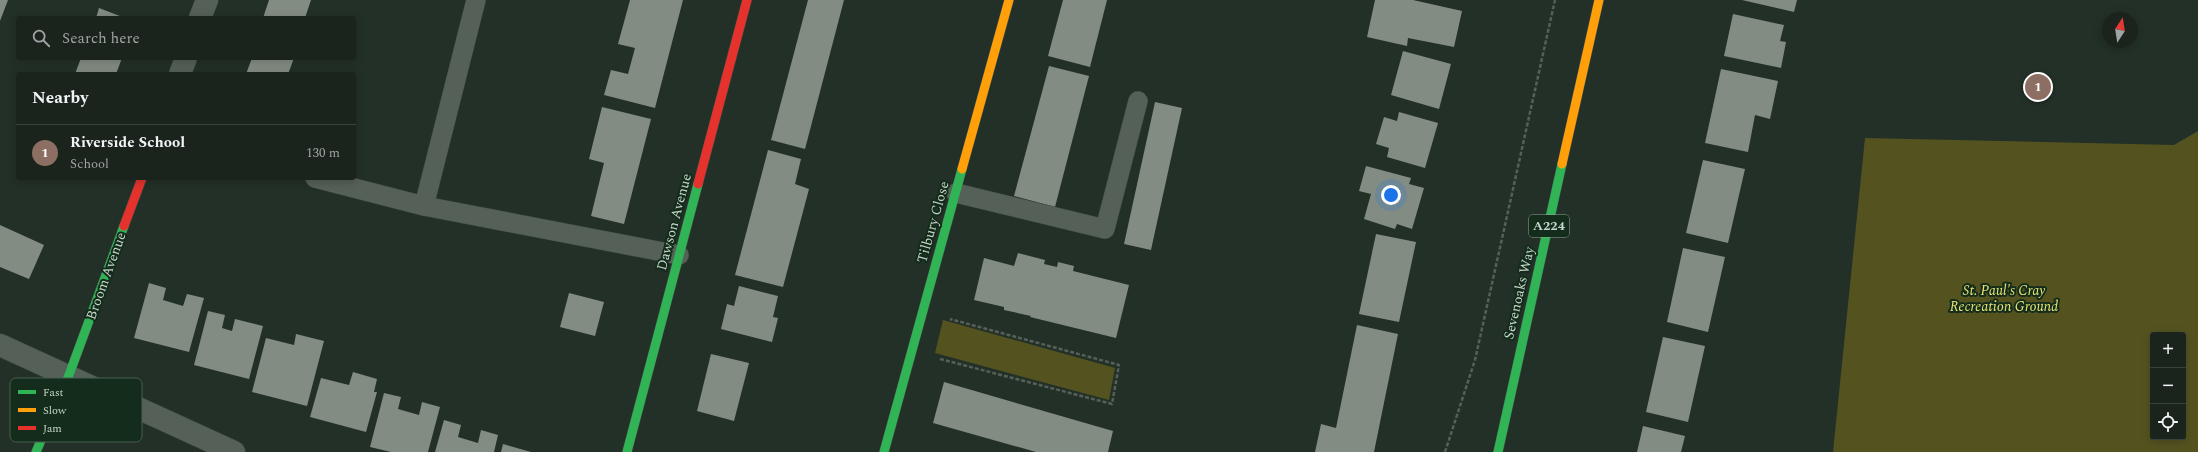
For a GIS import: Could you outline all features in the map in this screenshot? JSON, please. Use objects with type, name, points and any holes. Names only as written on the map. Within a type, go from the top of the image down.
[{"type":"street","points":[[201,16],[207,0]]},
{"type":"street","name":"Dawson Avenue","points":[[627,452],[747,0]]},
{"type":"street","name":"Tilbury Close","points":[[884,452],[1009,0]]},
{"type":"street","name":"Sevenoaks Way","points":[[1498,452],[1599,0]]},
{"type":"street","points":[[181,72],[185,60]]},
{"type":"street","name":"Broom Avenue","points":[[69,378],[141,180]]},
{"type":"street","points":[[0,345],[76,378]]},
{"type":"street","points":[[142,409],[234,452]]},
{"type":"street","name":"Broom Avenue","points":[[36,452],[40,442]]},
{"type":"lane","points":[[424,206],[476,0]]},
{"type":"lane","points":[[956,192],[1105,229],[1138,101]]},
{"type":"lane","points":[[323,180],[424,206],[680,255]]},
{"type":"path","points":[[1445,452],[1475,360],[1555,0]]},
{"type":"path","points":[[912,352],[1112,404],[1119,365],[923,312]]},
{"type":"green space","name":"St. Paul's Cray Recreation Ground","points":[[2198,131],[2198,452],[1833,452],[1865,138],[2174,145]]},
{"type":"green space","points":[[943,320],[1115,368],[1109,400],[935,353]]},
{"type":"building","points":[[0,0],[8,0],[0,21]]},
{"type":"building","points":[[269,0],[311,0],[306,16],[264,16]]},
{"type":"building","points":[[630,0],[683,0],[655,108],[604,95],[611,70],[628,74],[635,48],[618,44]]},
{"type":"building","points":[[808,0],[844,0],[805,149],[771,140]]},
{"type":"building","points":[[1063,0],[1107,0],[1090,67],[1048,56]]},
{"type":"building","points":[[1375,0],[1413,0],[1462,11],[1454,47],[1408,38],[1407,46],[1367,37]]},
{"type":"building","points":[[1742,0],[1797,0],[1794,12]]},
{"type":"building","points":[[99,8],[120,16],[97,16]]},
{"type":"building","points":[[1733,14],[1784,25],[1780,41],[1786,42],[1781,68],[1724,56]]},
{"type":"building","points":[[1403,51],[1451,64],[1439,109],[1391,95]]},
{"type":"building","points":[[80,60],[121,60],[117,72],[76,72]]},
{"type":"building","points":[[251,60],[293,60],[289,72],[247,72]]},
{"type":"building","points":[[1049,66],[1089,76],[1055,207],[1014,196]]},
{"type":"building","points":[[1721,69],[1778,81],[1770,119],[1755,115],[1748,152],[1705,143]]},
{"type":"building","points":[[1155,102],[1182,108],[1151,250],[1124,244]]},
{"type":"building","points":[[602,107],[651,119],[624,224],[591,216],[604,163],[589,159]]},
{"type":"building","points":[[1399,112],[1438,123],[1425,168],[1387,157],[1389,148],[1376,144],[1384,117],[1397,121]]},
{"type":"building","points":[[768,150],[801,159],[795,184],[809,189],[783,287],[735,275]]},
{"type":"building","points":[[1703,160],[1745,169],[1728,243],[1686,233]]},
{"type":"building","points":[[1366,166],[1411,178],[1409,184],[1424,188],[1412,229],[1397,224],[1395,229],[1364,219],[1371,194],[1359,191]]},
{"type":"building","points":[[0,225],[44,245],[29,279],[0,267]]},
{"type":"building","points":[[1376,234],[1416,242],[1399,322],[1359,314]]},
{"type":"building","points":[[1683,248],[1725,257],[1708,332],[1667,322]]},
{"type":"building","points":[[1018,253],[1045,260],[1044,264],[1057,267],[1058,262],[1074,266],[1073,271],[1129,285],[1116,338],[1030,317],[1031,316],[1004,310],[1004,307],[974,300],[984,258],[1014,266]]},
{"type":"building","points":[[149,283],[166,288],[163,300],[183,306],[187,294],[204,298],[189,352],[134,338]]},
{"type":"building","points":[[739,286],[778,296],[773,317],[778,318],[772,342],[721,329],[727,304],[734,306]]},
{"type":"building","points":[[569,293],[604,302],[595,336],[560,327]]},
{"type":"building","points":[[208,311],[225,315],[222,328],[232,331],[235,319],[263,326],[249,379],[194,365]]},
{"type":"building","points":[[1357,325],[1398,334],[1374,452],[1315,452],[1321,424],[1336,428]]},
{"type":"building","points":[[296,334],[324,341],[307,406],[252,392],[266,338],[294,345]]},
{"type":"building","points":[[1663,337],[1705,346],[1688,422],[1646,412]]},
{"type":"building","points":[[711,354],[749,363],[734,421],[697,411]]},
{"type":"building","points":[[353,372],[377,379],[374,392],[377,392],[366,432],[310,417],[321,378],[349,385]]},
{"type":"building","points":[[944,382],[1113,431],[1108,452],[1036,452],[933,423]]},
{"type":"building","points":[[384,393],[401,397],[398,409],[419,415],[422,402],[440,407],[428,452],[391,452],[370,447]]},
{"type":"building","points":[[444,420],[461,425],[458,437],[478,443],[481,430],[498,435],[494,452],[435,452]]},
{"type":"building","points":[[1643,426],[1685,436],[1681,452],[1637,452]]},
{"type":"building","points":[[503,444],[531,452],[501,452]]},
{"type":"traffic: fast","points":[[1498,452],[1562,164]]},
{"type":"traffic: fast","points":[[884,452],[962,169]]},
{"type":"traffic: fast","points":[[627,452],[698,184]]},
{"type":"traffic: fast","points":[[68,378],[124,226]]},
{"type":"traffic: fast","points":[[36,452],[40,442]]},
{"type":"traffic: slow","points":[[962,169],[1009,0]]},
{"type":"traffic: slow","points":[[1562,164],[1599,0]]},
{"type":"traffic: jam","points":[[698,184],[747,0]]},
{"type":"traffic: jam","points":[[124,226],[141,180]]},
{"type":"place","name":"Riverside School","points":[[2038,87]]}]
